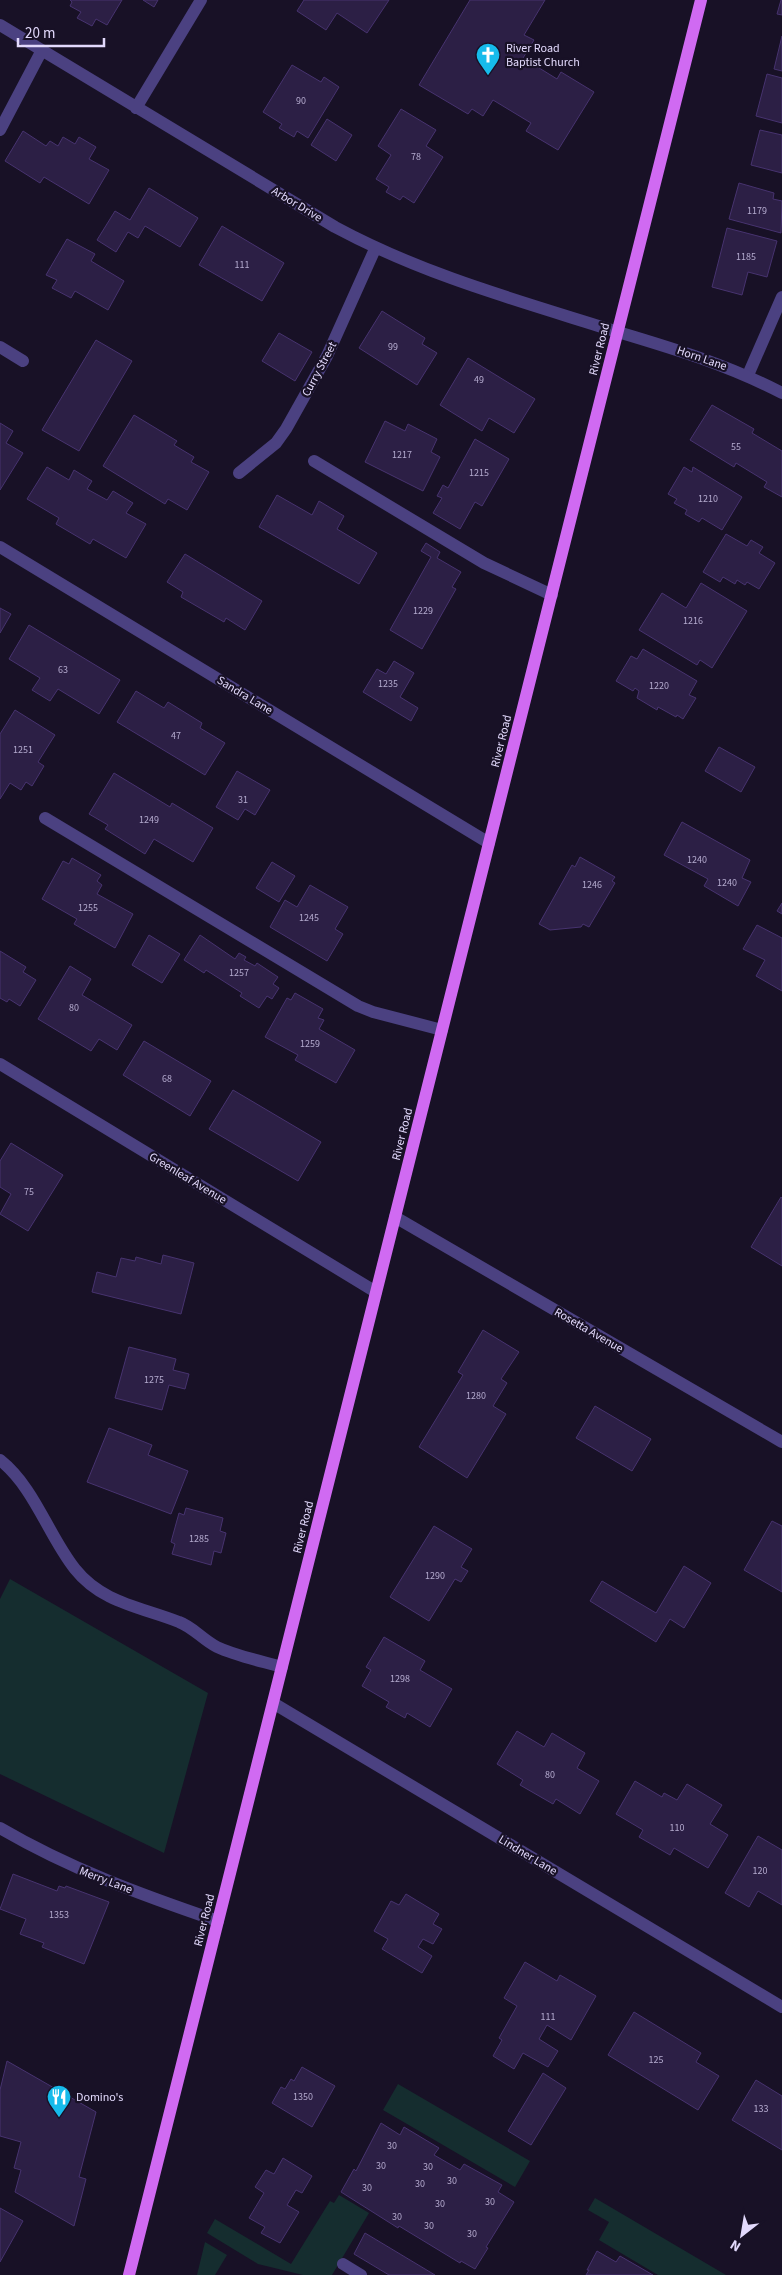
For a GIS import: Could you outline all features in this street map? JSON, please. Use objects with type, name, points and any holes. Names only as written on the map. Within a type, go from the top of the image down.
[{"type":"main road","name":"River Road","points":[[129,2275],[701,0]]},
{"type":"street","points":[[136,108],[201,0]]},
{"type":"street","name":"Arbor Drive","points":[[0,25],[334,227],[375,249],[444,277],[618,332]]},
{"type":"street","points":[[0,130],[42,50]]},
{"type":"street","name":"Curry Street","points":[[239,473],[276,443],[286,430],[327,356],[375,249]]},
{"type":"street","points":[[748,375],[782,297]]},
{"type":"street","name":"Horn Lane","points":[[618,332],[701,357],[748,375],[782,393]]},
{"type":"street","points":[[0,347],[23,361]]},
{"type":"street","points":[[314,461],[484,563],[552,595]]},
{"type":"street","name":"Sandra Lane","points":[[0,547],[489,843]]},
{"type":"street","points":[[45,818],[358,1006],[373,1012],[442,1030]]},
{"type":"street","name":"Greenleaf Avenue","points":[[0,1064],[376,1292]]},
{"type":"street","name":"Rosetta Avenue","points":[[395,1217],[782,1442]]},
{"type":"street","points":[[0,1460],[23,1485],[76,1570],[98,1591],[116,1602],[179,1622],[218,1647],[282,1667]]},
{"type":"street","name":"Lindner Lane","points":[[273,1703],[782,2007]]},
{"type":"street","name":"Merry Lane","points":[[0,1828],[74,1868],[218,1921]]},
{"type":"street","points":[[343,2264],[361,2275]]},
{"type":"green space","points":[[10,1579],[208,1693],[164,1853],[0,1774],[0,1599]]},
{"type":"green space","points":[[398,2084],[530,2161],[515,2187],[383,2110]]},
{"type":"green space","points":[[339,2195],[369,2213],[332,2275],[303,2275],[258,2264],[207,2233],[215,2219],[291,2264],[330,2201],[334,2203]]},
{"type":"green space","points":[[595,2198],[726,2275],[658,2275],[599,2240],[609,2222],[588,2210]]},
{"type":"green space","points":[[205,2242],[227,2255],[215,2275],[197,2275]]},
{"type":"building","points":[[70,0],[122,0],[107,25],[96,19],[92,26],[77,18],[81,12],[70,6],[72,2]]},
{"type":"building","points":[[143,0],[158,0],[154,7]]},
{"type":"building","points":[[304,0],[389,0],[367,33],[337,13],[326,30],[297,11]]},
{"type":"building","name":"River Road Baptist Church","points":[[470,0],[545,0],[524,35],[534,40],[523,58],[557,79],[561,72],[594,92],[558,150],[526,131],[531,123],[493,100],[483,116],[472,109],[468,114],[419,85]]},
{"type":"building","points":[[782,0],[782,15],[777,14]]},
{"type":"building","points":[[782,36],[782,71],[774,69]]},
{"type":"building","points":[[292,65],[321,82],[324,77],[339,87],[308,138],[297,131],[294,137],[279,128],[282,124],[263,112]]},
{"type":"building","points":[[767,74],[782,78],[782,123],[756,116]]},
{"type":"building","points":[[401,109],[436,130],[426,146],[443,157],[414,203],[403,196],[400,200],[386,192],[389,187],[376,179],[391,155],[378,146]]},
{"type":"building","points":[[327,119],[352,135],[336,161],[311,145]]},
{"type":"building","points":[[760,130],[782,135],[782,173],[751,165]]},
{"type":"building","points":[[23,131],[46,146],[50,141],[58,146],[63,137],[75,144],[79,137],[96,147],[89,159],[109,170],[89,204],[44,177],[40,183],[5,161]]},
{"type":"building","points":[[739,183],[774,193],[773,199],[782,201],[781,233],[729,219]]},
{"type":"building","points":[[149,188],[198,218],[180,247],[145,226],[138,238],[128,232],[116,252],[97,240],[115,211],[130,220]]},
{"type":"building","points":[[222,226],[284,263],[262,301],[199,265]]},
{"type":"building","points":[[727,228],[777,241],[767,277],[748,272],[742,295],[712,287]]},
{"type":"building","points":[[67,239],[95,254],[91,261],[124,281],[108,310],[75,291],[71,298],[52,288],[57,280],[46,275]]},
{"type":"building","points":[[382,311],[425,338],[422,344],[437,353],[417,385],[359,348]]},
{"type":"building","points":[[279,333],[312,352],[295,381],[262,361]]},
{"type":"building","points":[[96,340],[132,361],[79,451],[42,430]]},
{"type":"building","points":[[468,358],[535,399],[514,433],[489,418],[482,431],[440,405]]},
{"type":"building","points":[[712,405],[754,429],[752,433],[782,451],[782,497],[764,487],[767,482],[736,463],[734,467],[690,440]]},
{"type":"building","points":[[134,415],[177,441],[174,445],[194,457],[191,462],[209,472],[187,510],[168,499],[165,504],[103,466]]},
{"type":"building","points":[[385,421],[405,431],[408,424],[437,439],[431,452],[440,457],[423,491],[365,462]]},
{"type":"building","points":[[0,423],[13,431],[6,443],[23,453],[0,490]]},
{"type":"building","points":[[475,439],[509,459],[482,506],[475,502],[460,529],[433,513],[442,498],[437,496],[443,485],[448,488]]},
{"type":"building","points":[[47,467],[69,480],[74,470],[92,481],[87,489],[107,500],[113,491],[133,503],[126,513],[146,524],[126,558],[93,539],[90,544],[56,524],[59,518],[27,499]]},
{"type":"building","points":[[684,467],[692,472],[693,467],[742,497],[722,530],[702,518],[699,522],[685,514],[687,510],[674,503],[677,499],[668,494]]},
{"type":"building","points":[[277,495],[312,515],[319,501],[344,516],[337,529],[377,553],[359,584],[259,527]]},
{"type":"building","points":[[726,534],[747,546],[751,540],[763,547],[759,553],[775,563],[759,589],[747,582],[745,585],[737,580],[735,584],[723,577],[720,582],[703,572]]},
{"type":"building","points":[[426,543],[440,552],[437,558],[461,572],[452,587],[456,589],[422,649],[390,630],[431,557],[421,551]]},
{"type":"building","points":[[185,554],[262,601],[245,630],[226,618],[224,622],[181,597],[183,592],[167,582]]},
{"type":"building","points":[[701,583],[747,611],[712,668],[700,660],[697,665],[639,630],[662,593],[686,608]]},
{"type":"building","points":[[0,608],[11,614],[0,633]]},
{"type":"building","points":[[29,625],[120,680],[99,714],[58,689],[50,701],[32,690],[40,678],[9,659]]},
{"type":"building","points":[[643,649],[697,681],[689,695],[696,698],[683,719],[658,707],[657,710],[637,698],[639,691],[635,688],[633,691],[616,681],[631,656],[637,659]]},
{"type":"building","points":[[394,661],[414,673],[400,697],[418,708],[411,721],[363,692],[377,669],[386,674]]},
{"type":"building","points":[[136,691],[164,708],[168,702],[202,723],[200,728],[225,743],[205,775],[117,722]]},
{"type":"building","points":[[15,710],[55,735],[38,762],[44,766],[32,786],[26,782],[21,790],[10,783],[0,799],[0,734]]},
{"type":"building","points":[[719,747],[755,767],[741,792],[705,771]]},
{"type":"building","points":[[237,771],[270,790],[255,815],[245,809],[238,820],[216,807]]},
{"type":"building","points":[[114,773],[170,807],[172,803],[213,828],[193,862],[154,839],[145,854],[105,829],[108,825],[89,814]]},
{"type":"building","points":[[682,822],[750,860],[742,878],[751,882],[738,906],[704,886],[708,879],[664,855]]},
{"type":"building","points":[[580,857],[615,877],[612,881],[615,883],[589,927],[583,924],[581,927],[550,930],[539,924],[572,865],[575,867]]},
{"type":"building","points":[[72,858],[101,875],[97,881],[102,885],[97,894],[133,914],[115,948],[74,924],[77,919],[42,899],[63,861],[69,864]]},
{"type":"building","points":[[272,862],[295,876],[279,902],[256,888]]},
{"type":"building","points":[[310,885],[348,907],[335,929],[343,934],[327,961],[270,927],[285,900],[297,907]]},
{"type":"building","points":[[782,903],[782,914],[777,911]]},
{"type":"building","points":[[757,925],[782,938],[782,991],[756,976],[765,960],[743,949]]},
{"type":"building","points":[[149,935],[180,954],[162,983],[132,965]]},
{"type":"building","points":[[200,935],[235,959],[239,953],[246,957],[244,960],[255,966],[257,963],[278,977],[273,984],[279,988],[272,999],[267,996],[259,1008],[240,996],[242,993],[206,970],[204,973],[184,960]]},
{"type":"building","points":[[0,951],[26,967],[23,972],[36,980],[20,1006],[9,999],[7,1002],[0,998]]},
{"type":"building","points":[[70,966],[91,979],[82,995],[132,1025],[117,1050],[99,1039],[91,1051],[38,1019]]},
{"type":"building","points":[[295,993],[323,1009],[318,1018],[324,1020],[319,1029],[355,1050],[336,1083],[295,1060],[298,1055],[265,1037],[287,998],[291,1000]]},
{"type":"building","points":[[144,1041],[211,1081],[190,1116],[123,1075]]},
{"type":"building","points":[[233,1090],[321,1142],[298,1181],[209,1129]]},
{"type":"building","points":[[11,1143],[63,1175],[28,1231],[0,1214],[11,1194],[0,1187],[0,1161]]},
{"type":"building","points":[[782,1198],[782,1266],[751,1247]]},
{"type":"building","points":[[163,1255],[194,1263],[181,1314],[92,1292],[97,1272],[116,1277],[121,1258],[135,1261],[136,1257],[161,1264]]},
{"type":"building","points":[[483,1330],[519,1352],[501,1379],[507,1383],[493,1406],[506,1414],[467,1478],[419,1447],[463,1375],[458,1372]]},
{"type":"building","points":[[129,1347],[176,1359],[173,1370],[189,1374],[185,1389],[169,1385],[162,1410],[115,1398]]},
{"type":"building","points":[[595,1406],[651,1439],[632,1471],[576,1438]]},
{"type":"building","points":[[109,1428],[152,1445],[148,1455],[188,1471],[171,1514],[87,1482]]},
{"type":"building","points":[[186,1508],[223,1518],[220,1531],[226,1533],[221,1553],[214,1551],[211,1565],[172,1554],[175,1544],[171,1542],[179,1513],[184,1515]]},
{"type":"building","points":[[772,1521],[782,1526],[782,1592],[744,1570]]},
{"type":"building","points":[[434,1526],[472,1549],[461,1567],[468,1571],[461,1582],[455,1579],[429,1621],[390,1597]]},
{"type":"building","points":[[684,1566],[711,1583],[684,1628],[670,1619],[656,1642],[590,1601],[602,1581],[656,1613]]},
{"type":"building","points":[[384,1637],[425,1661],[420,1670],[452,1689],[430,1727],[407,1713],[405,1718],[386,1707],[389,1702],[362,1686],[371,1670],[366,1667]]},
{"type":"building","points":[[517,1731],[544,1747],[552,1733],[585,1753],[577,1768],[599,1781],[580,1814],[556,1799],[553,1804],[520,1785],[523,1780],[497,1764]]},
{"type":"building","points":[[635,1781],[662,1797],[664,1793],[677,1800],[687,1784],[722,1805],[710,1824],[728,1835],[708,1868],[674,1848],[670,1855],[639,1837],[643,1830],[616,1814]]},
{"type":"building","points":[[758,1836],[782,1850],[782,1905],[758,1891],[749,1907],[725,1893]]},
{"type":"building","points":[[13,1874],[57,1891],[59,1886],[65,1888],[66,1886],[109,1902],[84,1964],[42,1947],[44,1943],[20,1934],[26,1919],[0,1909]]},
{"type":"building","points":[[406,1894],[439,1914],[433,1924],[442,1929],[433,1944],[423,1939],[418,1947],[432,1956],[422,1973],[382,1949],[388,1939],[374,1931],[391,1901],[399,1905]]},
{"type":"building","points":[[525,1962],[557,1981],[560,1975],[596,1996],[571,2040],[547,2025],[539,2039],[558,2051],[548,2067],[523,2053],[514,2069],[493,2056],[502,2040],[499,2038],[517,2006],[504,1998]]},
{"type":"building","points":[[634,2012],[701,2053],[696,2062],[719,2076],[698,2110],[608,2055]]},
{"type":"building","points":[[7,2061],[96,2112],[79,2177],[86,2179],[74,2226],[15,2192],[21,2170],[14,2168],[21,2142],[0,2136],[0,2090]]},
{"type":"building","points":[[302,2067],[335,2086],[312,2127],[272,2103],[281,2087],[285,2089],[291,2079],[294,2081]]},
{"type":"building","points":[[543,2073],[566,2088],[531,2145],[508,2131]]},
{"type":"building","points":[[756,2080],[782,2096],[782,2150],[732,2120]]},
{"type":"building","points":[[381,2123],[400,2135],[404,2127],[439,2148],[434,2155],[460,2170],[464,2164],[502,2185],[498,2192],[514,2202],[486,2247],[488,2248],[475,2269],[461,2261],[460,2263],[399,2226],[398,2228],[341,2192],[354,2169],[356,2171]]},
{"type":"building","points":[[283,2158],[312,2176],[302,2193],[296,2190],[287,2205],[299,2212],[280,2243],[261,2233],[265,2227],[249,2218],[264,2193],[255,2187],[266,2170],[274,2174]]},
{"type":"building","points":[[0,2208],[23,2221],[0,2262]]},
{"type":"building","points":[[365,2233],[435,2275],[389,2275],[354,2254]]},
{"type":"building","points":[[597,2251],[616,2262],[620,2256],[653,2275],[586,2275]]},
{"type":"place","name":"River Road Baptist Church","points":[[488,76]]},
{"type":"place","name":"Domino's","points":[[59,2118]]}]
